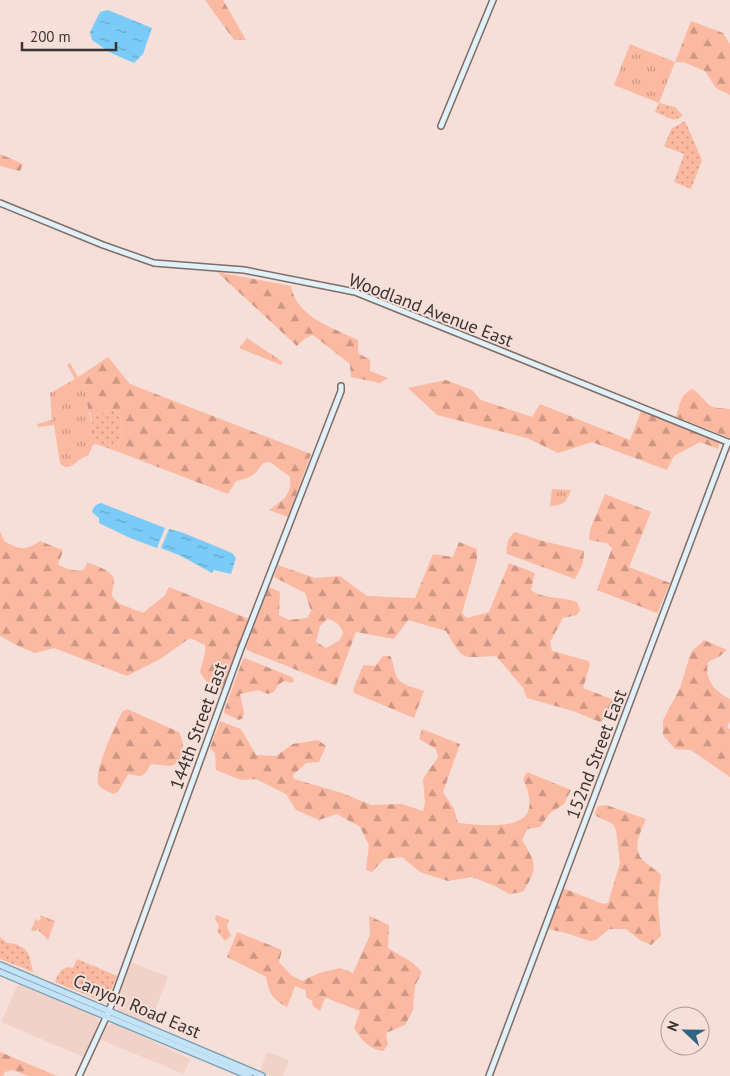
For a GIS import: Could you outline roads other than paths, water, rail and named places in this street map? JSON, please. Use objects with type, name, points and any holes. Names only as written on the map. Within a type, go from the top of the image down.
[{"type":"main road","name":"Canyon Road East","points":[[0,965],[249,1076]]},
{"type":"main road","name":"Canyon Road East","points":[[0,972],[108,1013],[262,1076]]},
{"type":"street","points":[[441,126],[493,0]]},
{"type":"street","name":"Woodland Avenue East","points":[[0,203],[154,263],[244,270],[355,292],[729,442]]},
{"type":"street","name":"144th Street East","points":[[79,1076],[108,1013],[240,652],[341,391],[341,386]]},
{"type":"street","name":"152nd Street East","points":[[489,1076],[729,442]]},
{"type":"water","points":[[108,10],[152,28],[143,54],[134,63],[109,52],[92,40],[90,32],[100,12]]},
{"type":"water","points":[[101,503],[165,528],[157,548],[130,538],[99,523],[99,518],[92,512],[95,506]]},
{"type":"water","points":[[169,529],[232,553],[236,558],[231,574],[214,570],[212,573],[181,556],[161,548]]}]
